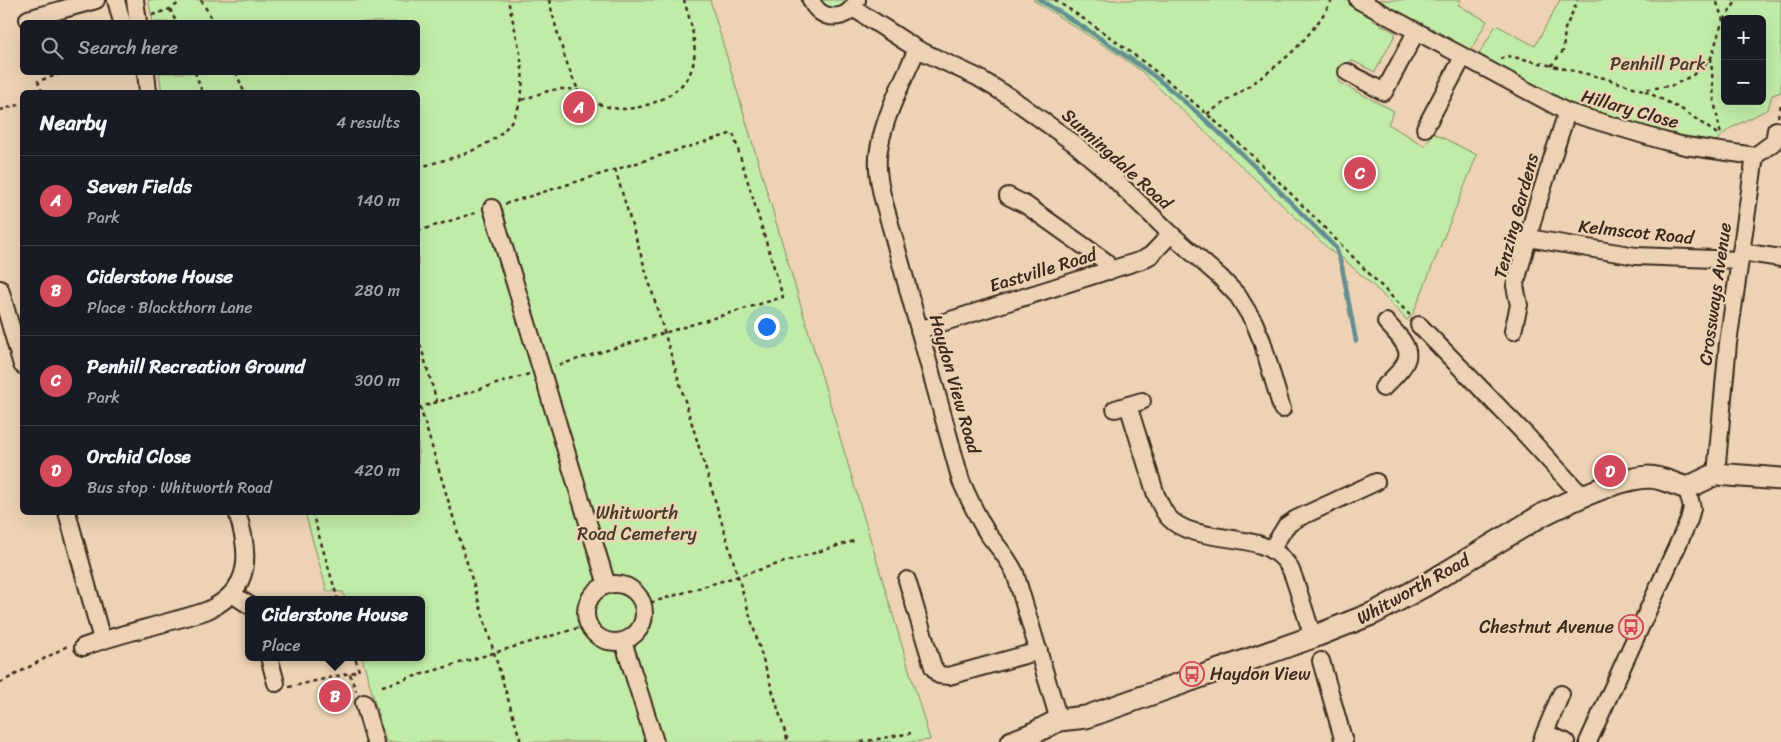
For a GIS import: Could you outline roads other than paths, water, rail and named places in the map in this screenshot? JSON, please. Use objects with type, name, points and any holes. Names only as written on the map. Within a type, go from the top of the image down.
[{"type":"main road","points":[[1687,488],[1716,474],[1781,479]]},
{"type":"main road","name":"Whitworth Road","points":[[1012,742],[1059,720],[1086,718],[1360,619],[1397,602],[1542,515],[1582,496],[1607,487],[1648,477],[1687,488]]},
{"type":"street","points":[[28,19],[96,0]]},
{"type":"street","points":[[116,0],[131,20]]},
{"type":"street","points":[[132,20],[135,0]]},
{"type":"street","name":"Sunningdale Road","points":[[811,0],[820,12],[831,17],[840,16],[855,4],[917,49],[977,78],[1042,119],[1105,170],[1170,234],[1220,277],[1238,296],[1254,322],[1262,341],[1282,409]]},
{"type":"street","name":"Hillary Close","points":[[1358,0],[1567,112],[1685,146],[1755,156]]},
{"type":"street","points":[[1347,72],[1384,92],[1416,32]]},
{"type":"street","name":"Haydon View Road","points":[[917,49],[885,126],[879,150],[878,165],[882,195],[961,481],[977,516],[1005,554],[1015,573],[1059,720]]},
{"type":"street","points":[[1425,128],[1463,57]]},
{"type":"street","points":[[146,75],[148,90]]},
{"type":"street","name":"Tenzing Gardens","points":[[1513,331],[1519,305],[1516,286],[1528,238],[1567,112]]},
{"type":"street","points":[[1755,156],[1774,142],[1776,130]]},
{"type":"street","name":"Crossways Avenue","points":[[1716,474],[1728,343],[1755,156]]},
{"type":"street","points":[[1008,196],[1026,205],[1105,261],[1109,271]]},
{"type":"street","points":[[492,208],[607,585]]},
{"type":"street","name":"Eastville Road","points":[[919,330],[1142,260],[1150,255],[1170,234]]},
{"type":"street","name":"Kelmscot Road","points":[[1528,238],[1636,256],[1781,258]]},
{"type":"street","points":[[0,289],[20,358]]},
{"type":"street","points":[[1384,388],[1405,366],[1408,354],[1407,347],[1386,322]]},
{"type":"street","points":[[1407,347],[1424,330],[1582,496]]},
{"type":"street","points":[[1128,405],[1156,495],[1162,509],[1170,519],[1189,530],[1251,542],[1278,554],[1288,564],[1314,637]]},
{"type":"street","points":[[1271,550],[1286,526],[1296,519],[1376,482]]},
{"type":"street","points":[[1588,742],[1687,524],[1692,508],[1687,488]]},
{"type":"street","points":[[68,515],[102,640]]},
{"type":"street","points":[[83,647],[206,611],[232,594],[240,583],[247,554],[238,515]]},
{"type":"street","points":[[907,580],[933,667],[939,675],[949,676],[1039,651]]},
{"type":"street","points":[[616,584],[633,590],[643,606],[644,615],[638,631],[631,638],[614,643],[604,641],[596,636],[588,625],[585,612],[587,603],[592,595],[607,585],[616,584]]},
{"type":"street","points":[[232,594],[245,602]]},
{"type":"street","points":[[623,641],[655,742]]},
{"type":"street","points":[[270,661],[276,683]]},
{"type":"street","points":[[1321,661],[1344,742]]},
{"type":"street","points":[[1561,694],[1543,737],[1566,742]]},
{"type":"street","points":[[364,703],[375,742]]},
{"type":"waterway","points":[[1040,0],[1126,56],[1178,96],[1247,159],[1336,248],[1342,267],[1356,341]]},
{"type":"place","name":"Seven Fields","points":[[579,107]]},
{"type":"place","name":"Penhill Recreation Ground","points":[[1360,173]]},
{"type":"place","name":"Orchid Close","points":[[1610,471]]},
{"type":"place","name":"Chestnut Avenue","points":[[1631,627]]},
{"type":"place","name":"Haydon View","points":[[1192,674]]},
{"type":"place","name":"Ciderstone House","points":[[335,696]]},
{"type":"park label","name":"Penhill Park","points":[[1658,64]]},
{"type":"park label","name":"Whitworth Road Cemetery","points":[[637,523]]}]
